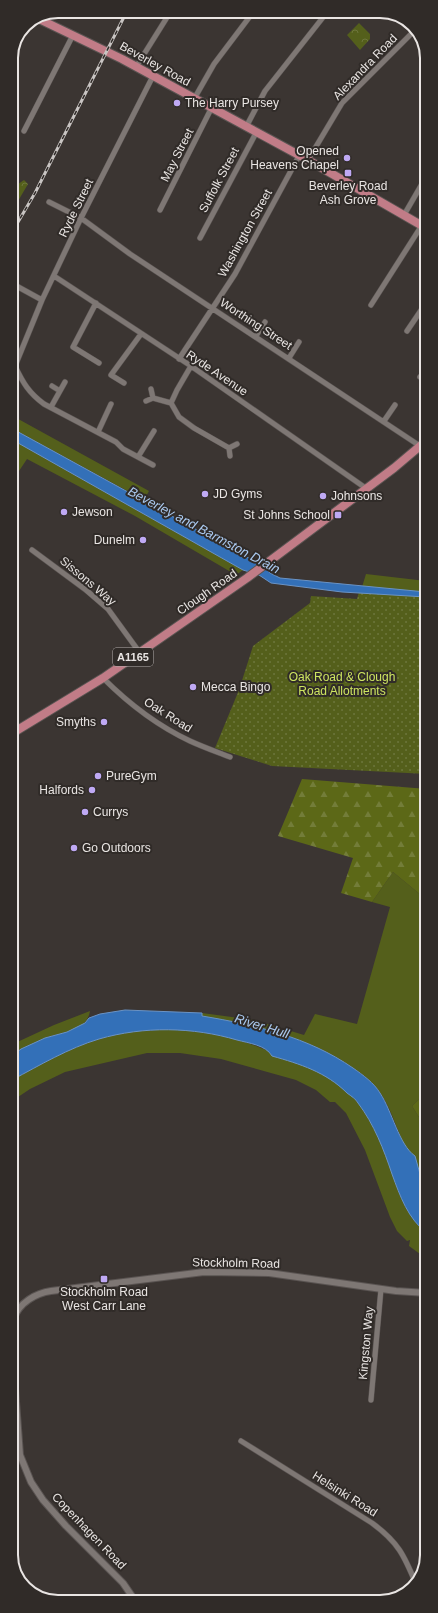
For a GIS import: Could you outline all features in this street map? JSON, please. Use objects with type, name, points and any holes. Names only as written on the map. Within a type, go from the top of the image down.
[{"type":"main road","name":"Beverley Road","points":[[43,21],[153,76],[308,160],[368,196],[420,224]]},
{"type":"main road","name":"Clough Road","points":[[18,730],[103,678],[251,575],[367,488],[420,445]]},
{"type":"street","points":[[136,67],[167,18]]},
{"type":"street","points":[[194,99],[214,64],[249,18]]},
{"type":"street","points":[[246,127],[265,91],[322,18]]},
{"type":"street","name":"Alexandra Road","points":[[308,160],[342,103],[411,34]]},
{"type":"street","points":[[24,131],[73,35]]},
{"type":"street","name":"Ryde Street","points":[[18,356],[42,300],[81,218],[153,76]]},
{"type":"street","name":"May Street","points":[[160,210],[211,108]]},
{"type":"street","name":"Suffolk Street","points":[[200,238],[256,133]]},
{"type":"street","name":"Washington Street","points":[[179,359],[235,274],[299,156]]},
{"type":"street","points":[[404,215],[420,187]]},
{"type":"street","name":"Worthing Street","points":[[49,202],[81,218],[130,254],[384,421],[420,441]]},
{"type":"street","points":[[371,305],[420,232]]},
{"type":"street","name":"Ryde Avenue","points":[[54,276],[191,366],[367,488]]},
{"type":"street","points":[[18,287],[42,300]]},
{"type":"street","points":[[96,303],[73,346],[98,363]]},
{"type":"street","points":[[407,331],[420,312]]},
{"type":"street","points":[[256,336],[265,322]]},
{"type":"street","points":[[124,382],[112,375],[141,334]]},
{"type":"street","points":[[289,358],[299,342]]},
{"type":"street","points":[[171,403],[176,390],[191,366]]},
{"type":"street","points":[[18,375],[24,385],[36,398],[116,442],[123,449],[153,465]]},
{"type":"street","points":[[51,407],[65,382]]},
{"type":"street","points":[[52,386],[60,391]]},
{"type":"street","points":[[151,389],[152,398]]},
{"type":"street","points":[[146,401],[152,398],[171,403],[180,417],[194,428],[229,448]]},
{"type":"street","points":[[98,432],[111,404]]},
{"type":"street","points":[[384,421],[395,405]]},
{"type":"street","points":[[138,457],[154,431]]},
{"type":"street","points":[[229,448],[237,444]]},
{"type":"street","points":[[229,448],[230,456]]},
{"type":"street","name":"Sissons Way","points":[[32,550],[108,609],[140,653]]},
{"type":"street","name":"Oak Road","points":[[103,678],[123,698],[155,720],[189,741],[230,758]]},
{"type":"street","name":"Stockholm Road","points":[[18,1312],[24,1302],[43,1292],[204,1272],[269,1273],[420,1292]]},
{"type":"street","name":"Kingston Way","points":[[371,1400],[381,1288]]},
{"type":"street","name":"Copenhagen Road","points":[[18,1434],[20,1455],[31,1482],[43,1500],[66,1526],[123,1583],[131,1595]]},
{"type":"street","name":"Helsinki Road","points":[[241,1441],[372,1523],[387,1534],[405,1557],[413,1577]]},
{"type":"green space","points":[[359,23],[370,34],[370,39],[360,50],[347,35]]},
{"type":"green space","points":[[24,180],[28,184],[18,201],[18,184]]},
{"type":"green space","points":[[18,419],[149,491],[144,500],[18,432]]},
{"type":"green space","points":[[18,443],[243,570],[236,575],[135,516],[27,459],[18,472]]},
{"type":"green space","points":[[366,574],[420,580],[420,592],[362,587]]},
{"type":"green space","name":"Oak Road & Clough Road Allotments","points":[[359,592],[420,597],[420,774],[272,766],[215,748],[239,690],[253,646],[310,603],[311,596],[357,599]]},
{"type":"green space","points":[[302,779],[420,788],[420,894],[393,872],[372,902],[341,893],[353,858],[278,836]]},
{"type":"green space","points":[[393,872],[420,894],[420,1099],[412,1106],[420,1119],[420,1182],[383,1097],[367,1078],[335,1056],[317,1047],[280,1033],[241,1023],[201,1016],[202,1013],[254,1020],[304,1035],[315,1014],[357,1024],[390,907],[372,902]]},
{"type":"green space","points":[[90,1011],[88,1018],[79,1027],[41,1040],[18,1052],[18,1042],[54,1025]]},
{"type":"green space","points":[[176,1029],[223,1036],[242,1041],[300,1064],[322,1074],[342,1086],[351,1094],[371,1123],[387,1157],[404,1204],[410,1215],[420,1226],[420,1254],[409,1246],[410,1240],[407,1241],[397,1231],[390,1217],[365,1150],[346,1113],[335,1102],[330,1102],[316,1090],[296,1080],[221,1059],[180,1053],[147,1053],[65,1072],[30,1089],[18,1097],[18,1077],[69,1051],[99,1039],[136,1031]]},
{"type":"green space","points":[[420,1099],[420,1119],[412,1106]]},
{"type":"water","points":[[18,432],[265,567],[270,573],[280,578],[420,591],[420,597],[342,592],[271,583],[259,575],[243,570],[18,443]]},
{"type":"water","points":[[125,1010],[202,1013],[202,1016],[262,1028],[300,1040],[336,1057],[361,1073],[378,1089],[404,1144],[415,1156],[420,1174],[420,1227],[405,1206],[378,1137],[364,1111],[356,1100],[330,1079],[321,1074],[293,1062],[272,1056],[266,1049],[256,1045],[220,1036],[186,1031],[151,1030],[133,1032],[99,1039],[77,1047],[18,1077],[18,1051],[21,1049],[45,1038],[67,1032],[85,1023],[89,1018],[100,1014]]},
{"type":"railway","points":[[18,222],[35,193],[123,18]]},
{"type":"place","name":"The Harry Pursey","points":[[177,103]]},
{"type":"place","name":"Opened Heavens Chapel","points":[[347,158]]},
{"type":"place","name":"Beverley Road Ash Grove","points":[[348,173]]},
{"type":"place","name":"JD Gyms","points":[[205,494]]},
{"type":"place","name":"Johnsons","points":[[323,496]]},
{"type":"place","name":"Jewson","points":[[64,512]]},
{"type":"place","name":"St Johns School","points":[[338,515]]},
{"type":"place","name":"Dunelm","points":[[143,540]]},
{"type":"place","name":"Mecca Bingo","points":[[193,687]]},
{"type":"place","name":"Smyths","points":[[104,722]]},
{"type":"place","name":"PureGym","points":[[98,776]]},
{"type":"place","name":"Halfords","points":[[92,790]]},
{"type":"place","name":"Currys","points":[[85,812]]},
{"type":"place","name":"Go Outdoors","points":[[74,848]]},
{"type":"place","name":"Stockholm Road West Carr Lane","points":[[104,1279]]},
{"type":"water label","name":"Beverley and Barmston Drain","points":[[204,530]]},
{"type":"water label","name":"River Hull","points":[[262,1026]]}]
